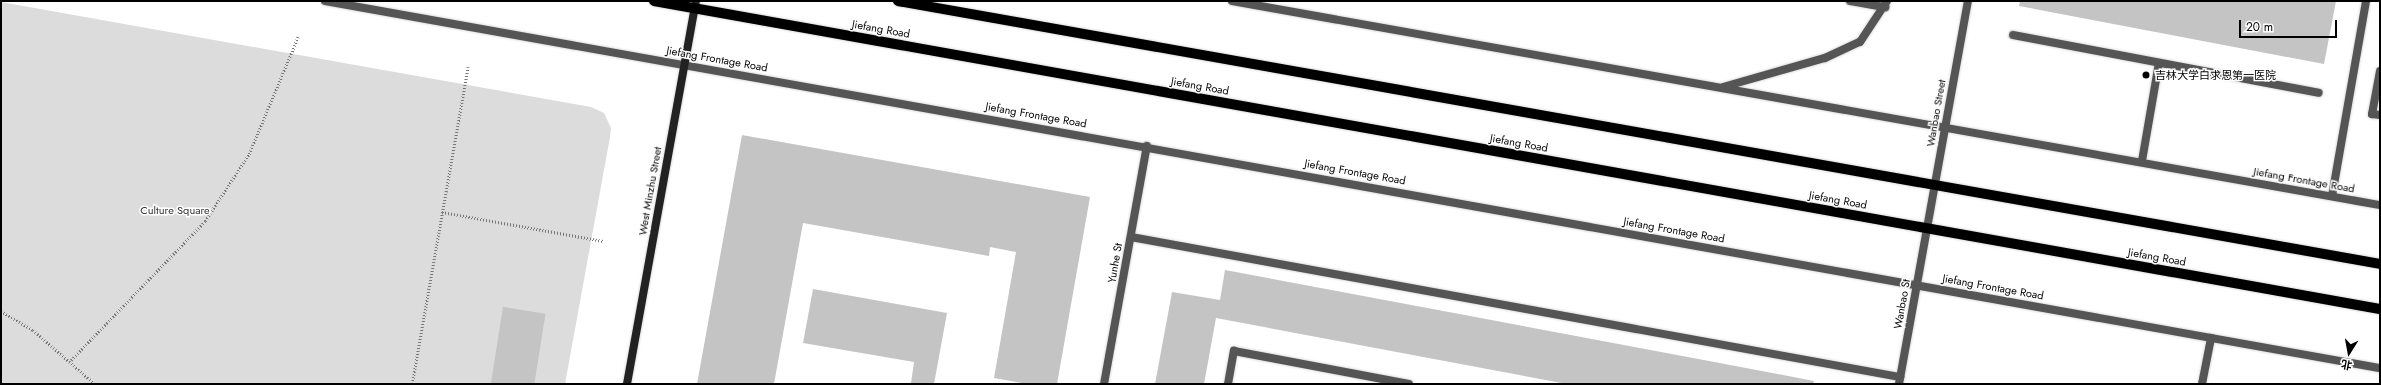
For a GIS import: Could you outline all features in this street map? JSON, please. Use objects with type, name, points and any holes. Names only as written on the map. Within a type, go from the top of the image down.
[{"type":"main road","name":"Jiefang Road","points":[[654,1],[695,5],[2380,309]]},
{"type":"main road","points":[[898,1],[2380,264]]},
{"type":"main road","name":"West Minzhu Street","points":[[627,384],[695,5]]},
{"type":"street","name":"Jiefang Frontage Road","points":[[325,1],[1147,146],[2380,368]]},
{"type":"street","name":"Jiefang Frontage Road","points":[[1232,1],[2142,161],[2380,205]]},
{"type":"street","points":[[1723,87],[1825,58],[1860,42],[1886,4],[1850,1]]},
{"type":"street","name":"Wanbao Street","points":[[1927,228],[1968,1]]},
{"type":"street","points":[[2332,196],[2366,1]]},
{"type":"street","points":[[2013,35],[2319,93]]},
{"type":"street","points":[[2142,161],[2159,63]]},
{"type":"street","points":[[2380,71],[2372,114],[2380,115]]},
{"type":"street","name":"Yunhe St","points":[[1104,384],[1147,146]]},
{"type":"street","name":"Wanbao St","points":[[1899,381],[1927,228]]},
{"type":"street","points":[[1130,237],[1899,381]]},
{"type":"street","points":[[2202,384],[2211,338]]},
{"type":"street","points":[[1228,384],[1234,351],[1409,384]]},
{"type":"path","points":[[71,360],[205,221],[249,154],[298,37]]},
{"type":"path","points":[[412,384],[468,67]]},
{"type":"path","points":[[442,212],[603,241]]},
{"type":"path","points":[[1,312],[33,330],[71,360],[95,384]]},
{"type":"green space","name":"Culture Square","points":[[1,2],[591,107],[604,113],[611,128],[610,137],[565,384],[1,384]]},
{"type":"building","points":[[2020,1],[2336,1],[2324,64],[2019,6]]},
{"type":"building","points":[[742,135],[1090,197],[1057,384],[1027,384],[994,378],[1016,252],[990,247],[989,256],[803,223],[774,384],[697,384]]},
{"type":"building","points":[[1225,270],[1814,381],[1813,384],[1567,384],[1216,318],[1204,384],[1155,384],[1172,292],[1220,300]]},
{"type":"building","points":[[813,289],[947,313],[934,384],[911,383],[914,362],[803,343]]},
{"type":"building","points":[[503,307],[545,314],[534,384],[491,384]]},
{"type":"place","name":"吉林大学白求恩第一医院","points":[[2146,75]]}]
